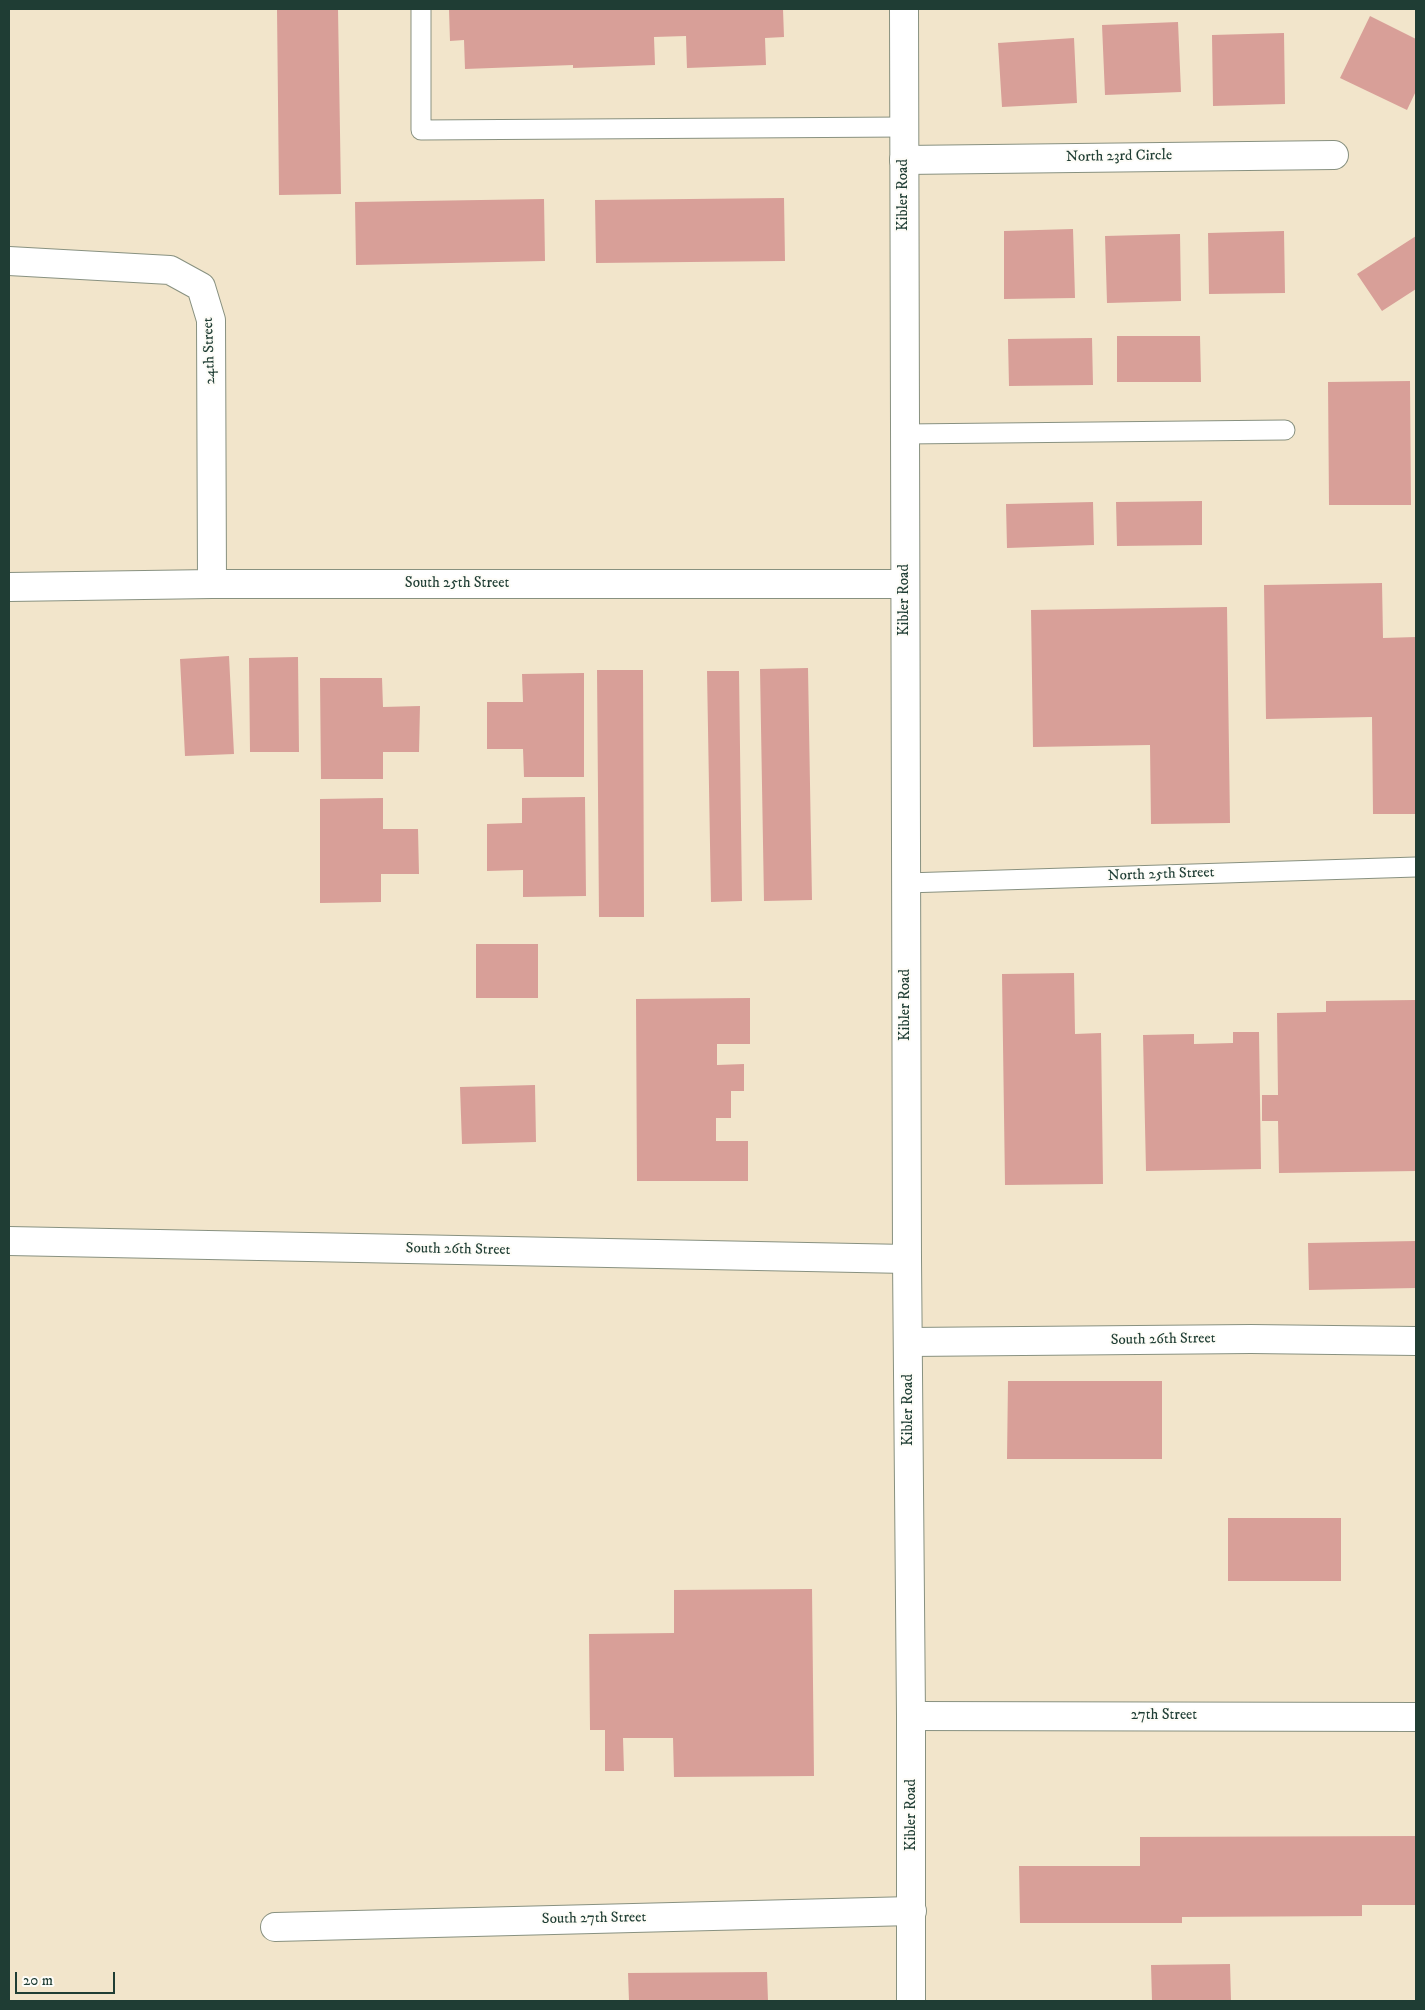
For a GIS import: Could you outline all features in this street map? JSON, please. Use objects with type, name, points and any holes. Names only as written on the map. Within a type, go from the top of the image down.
[{"type":"street","name":"Kibler Road","points":[[904,9],[907,1259],[912,1716],[911,2001]]},
{"type":"street","name":"North 23rd Circle","points":[[904,160],[1334,155]]},
{"type":"street","name":"24th Street","points":[[9,261],[170,270],[201,287],[211,320],[212,584]]},
{"type":"street","name":"South 25th Street","points":[[9,587],[212,584],[905,584]]},
{"type":"street","name":"South 26th Street","points":[[9,1241],[907,1259]]},
{"type":"street","name":"South 26th Street","points":[[909,1342],[1251,1339],[1416,1341]]},
{"type":"street","name":"27th Street","points":[[912,1716],[1416,1716]]},
{"type":"street","name":"South 27th Street","points":[[275,1927],[912,1911]]},
{"type":"lane","points":[[421,9],[421,130],[904,127]]},
{"type":"lane","points":[[905,434],[1285,430]]},
{"type":"lane","name":"North 25th Street","points":[[906,883],[1416,867]]},
{"type":"building","points":[[277,9],[338,9],[341,194],[279,195]]},
{"type":"building","points":[[449,9],[783,9],[784,37],[765,38],[766,65],[687,68],[686,36],[654,37],[655,65],[573,68],[573,65],[465,69],[464,40],[450,41]]},
{"type":"building","points":[[1370,16],[1416,39],[1416,91],[1407,110],[1340,78]]},
{"type":"building","points":[[1178,22],[1181,92],[1105,95],[1102,25]]},
{"type":"building","points":[[1284,33],[1285,104],[1213,106],[1212,35]]},
{"type":"building","points":[[1074,38],[1077,103],[1002,107],[998,43]]},
{"type":"building","points":[[784,198],[785,261],[596,263],[595,200]]},
{"type":"building","points":[[544,199],[545,261],[356,265],[355,202]]},
{"type":"building","points":[[1073,229],[1075,298],[1004,299],[1004,231]]},
{"type":"building","points":[[1284,231],[1285,293],[1209,294],[1208,233]]},
{"type":"building","points":[[1180,234],[1181,301],[1107,303],[1105,236]]},
{"type":"building","points":[[1416,236],[1416,289],[1382,311],[1357,274]]},
{"type":"building","points":[[1117,336],[1200,336],[1201,382],[1117,382]]},
{"type":"building","points":[[1092,338],[1093,385],[1009,386],[1008,339]]},
{"type":"building","points":[[1410,381],[1411,505],[1329,505],[1328,382]]},
{"type":"building","points":[[1202,501],[1202,545],[1117,546],[1116,502]]},
{"type":"building","points":[[1093,502],[1094,545],[1007,548],[1006,504]]},
{"type":"building","points":[[1382,583],[1383,638],[1416,637],[1416,814],[1373,814],[1372,717],[1266,719],[1264,585]]},
{"type":"building","points":[[1227,607],[1230,823],[1151,824],[1150,745],[1033,747],[1031,610]]},
{"type":"building","points":[[229,656],[234,754],[185,756],[180,659]]},
{"type":"building","points":[[298,657],[299,752],[250,752],[249,658]]},
{"type":"building","points":[[808,668],[812,900],[764,901],[760,669]]},
{"type":"building","points":[[597,670],[643,670],[644,917],[599,917]]},
{"type":"building","points":[[707,671],[739,671],[742,901],[711,902]]},
{"type":"building","points":[[584,673],[584,777],[524,777],[523,749],[487,749],[487,702],[523,702],[522,674]]},
{"type":"building","points":[[320,678],[382,678],[383,707],[420,706],[419,752],[383,752],[383,779],[321,779]]},
{"type":"building","points":[[585,797],[586,896],[523,897],[523,870],[487,871],[487,824],[522,823],[522,798]]},
{"type":"building","points":[[383,798],[383,829],[418,829],[419,874],[381,874],[381,902],[320,903],[320,799]]},
{"type":"building","points":[[476,944],[538,944],[538,998],[476,998]]},
{"type":"building","points":[[1074,973],[1075,1034],[1101,1033],[1103,1184],[1005,1185],[1002,974]]},
{"type":"building","points":[[750,998],[750,1044],[717,1044],[717,1065],[744,1064],[744,1091],[731,1091],[731,1118],[716,1118],[716,1141],[748,1141],[748,1181],[637,1181],[636,999]]},
{"type":"building","points":[[1416,1000],[1416,1171],[1279,1173],[1278,1121],[1262,1121],[1262,1095],[1278,1095],[1277,1013],[1326,1012],[1326,1001]]},
{"type":"building","points":[[1233,1032],[1259,1032],[1261,1169],[1146,1171],[1143,1035],[1194,1034],[1194,1044],[1233,1043]]},
{"type":"building","points":[[535,1085],[536,1142],[462,1144],[460,1087]]},
{"type":"building","points":[[1416,1241],[1416,1288],[1309,1290],[1308,1243]]},
{"type":"building","points":[[1008,1381],[1162,1381],[1162,1459],[1007,1459]]},
{"type":"building","points":[[1228,1518],[1341,1518],[1341,1581],[1228,1581]]},
{"type":"building","points":[[812,1589],[814,1776],[674,1777],[673,1738],[623,1738],[624,1771],[605,1771],[605,1730],[590,1730],[589,1634],[674,1633],[674,1590]]},
{"type":"building","points":[[1416,1836],[1416,1905],[1362,1905],[1362,1916],[1182,1917],[1182,1923],[1020,1923],[1019,1866],[1140,1866],[1140,1837]]},
{"type":"building","points":[[1230,1964],[1231,2001],[1152,2001],[1151,1965]]},
{"type":"building","points":[[767,1972],[768,2001],[629,2001],[628,1973]]}]
